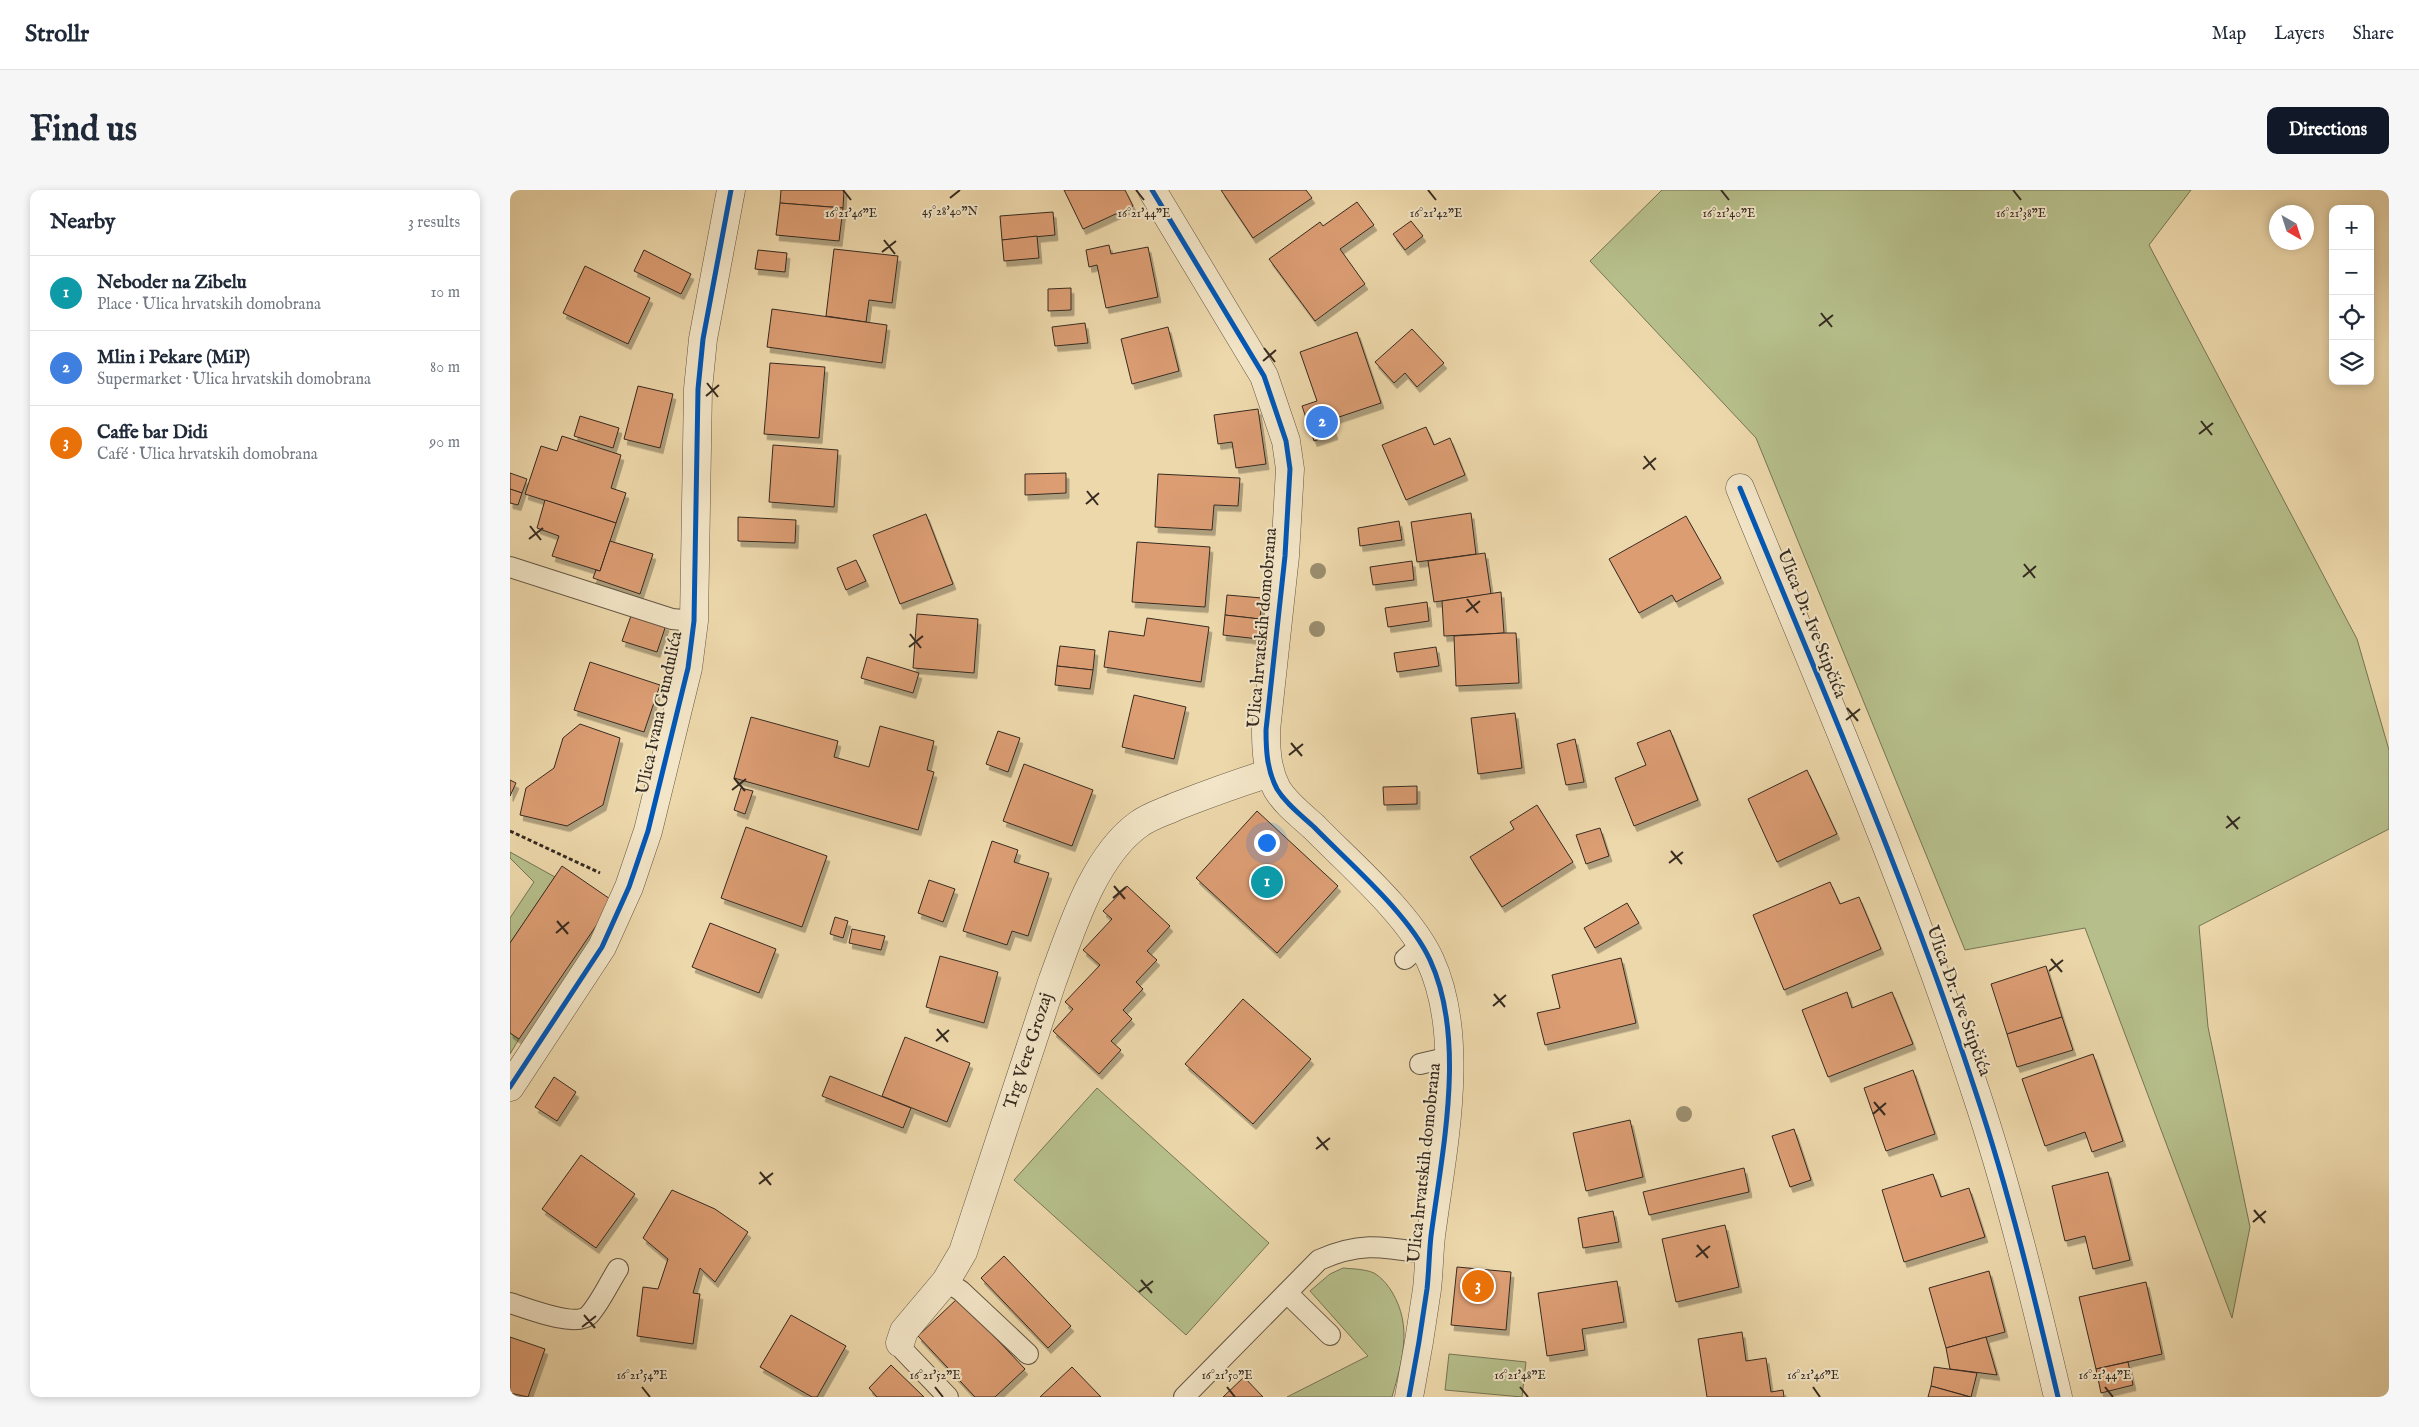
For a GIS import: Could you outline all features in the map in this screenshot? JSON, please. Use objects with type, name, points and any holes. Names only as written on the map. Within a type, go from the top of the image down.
[{"type":"street","name":"Ulica Ivana Gundulića","points":[[510,1087],[602,947],[629,887],[648,831],[674,726],[688,668],[694,622],[698,389],[703,339],[731,190]]},
{"type":"street","name":"Ulica hrvatskih domobrana","points":[[1152,190],[1264,376],[1288,450],[1290,474],[1285,556],[1266,730],[1266,753],[1270,773],[1286,800],[1383,897],[1413,952],[1430,959],[1446,1008],[1450,1057],[1441,1161],[1429,1254],[1427,1287],[1409,1397]]},
{"type":"street","name":"Ulica Dr. Ive Stipčića","points":[[1740,488],[1840,730],[1935,975],[1977,1094],[2034,1293],[2058,1397]]},
{"type":"street","name":"Trg Vere Grozaj","points":[[900,1343],[904,1331],[946,1281],[963,1252],[1052,982],[1068,938],[1101,865],[1124,837],[1146,820],[1203,795],[1270,773]]},
{"type":"lane","name":"Ulica Ivana Gundulića","points":[[510,567],[672,619],[694,622]]},
{"type":"lane","points":[[1420,1064],[1450,1057]]},
{"type":"lane","points":[[1184,1397],[1319,1260],[1340,1251],[1378,1246],[1429,1254]]},
{"type":"lane","points":[[510,1304],[558,1317],[578,1320],[588,1316],[618,1269]]},
{"type":"lane","points":[[946,1281],[961,1291],[1028,1354]]},
{"type":"lane","points":[[1287,1293],[1330,1335]]},
{"type":"lane","name":"Trg Vere Grozaj","points":[[900,1343],[903,1350],[948,1397]]},
{"type":"path","points":[[510,831],[629,887]]},
{"type":"green space","points":[[1662,190],[2191,190],[2149,245],[2357,639],[2389,750],[2389,829],[2199,926],[2208,1027],[2250,1227],[2232,1318],[2085,928],[1965,950],[1756,438],[1590,261]]},
{"type":"green space","points":[[510,852],[555,877],[510,943],[510,918],[534,882],[510,858]]},
{"type":"green space","points":[[510,1033],[519,1039],[510,1054]]},
{"type":"green space","points":[[1097,1088],[1269,1243],[1186,1335],[1014,1180]]},
{"type":"green space","points":[[1343,1268],[1374,1273],[1388,1286],[1398,1305],[1404,1331],[1404,1344],[1392,1397],[1287,1397],[1368,1356],[1310,1291],[1330,1274]]},
{"type":"green space","points":[[1449,1354],[1526,1362],[1522,1397],[1445,1390]]},
{"type":"building","points":[[781,190],[844,190],[843,208],[780,203]]},
{"type":"building","points":[[1064,190],[1125,190],[1133,206],[1083,229]]},
{"type":"building","points":[[1221,190],[1306,190],[1312,198],[1253,238]]},
{"type":"building","points":[[1357,202],[1374,225],[1340,249],[1365,284],[1315,321],[1269,259],[1320,222],[1323,226]]},
{"type":"building","points":[[780,203],[843,208],[839,241],[776,235]]},
{"type":"building","points":[[1053,212],[1055,235],[1002,240],[1000,216]]},
{"type":"building","points":[[1411,221],[1423,236],[1405,250],[1393,234]]},
{"type":"building","points":[[1037,236],[1039,258],[1004,261],[1002,240]]},
{"type":"building","points":[[1109,245],[1111,254],[1148,247],[1158,297],[1106,308],[1097,265],[1089,267],[1086,250]]},
{"type":"building","points":[[834,249],[898,256],[892,303],[869,300],[866,322],[826,316]]},
{"type":"building","points":[[644,250],[691,274],[681,294],[634,271]]},
{"type":"building","points":[[758,250],[787,253],[785,272],[755,269]]},
{"type":"building","points":[[585,266],[650,298],[628,344],[563,313]]},
{"type":"building","points":[[1071,288],[1071,310],[1048,311],[1048,289]]},
{"type":"building","points":[[772,309],[887,325],[882,363],[767,347]]},
{"type":"building","points":[[1085,323],[1088,343],[1055,346],[1052,327]]},
{"type":"building","points":[[1168,327],[1179,371],[1132,384],[1121,339]]},
{"type":"building","points":[[1412,329],[1444,363],[1417,387],[1405,373],[1394,383],[1375,362]]},
{"type":"building","points":[[1357,332],[1381,403],[1330,420],[1335,434],[1314,441],[1302,406],[1317,401],[1300,352]]},
{"type":"building","points":[[770,363],[825,367],[819,438],[764,434]]},
{"type":"building","points":[[638,386],[673,394],[660,448],[624,439]]},
{"type":"building","points":[[1258,409],[1266,464],[1236,468],[1232,442],[1218,444],[1214,415]]},
{"type":"building","points":[[580,416],[619,428],[613,448],[574,436]]},
{"type":"building","points":[[1426,427],[1434,445],[1450,438],[1465,475],[1406,500],[1382,445]]},
{"type":"building","points":[[562,436],[621,455],[611,488],[626,493],[616,523],[525,494],[541,446],[557,451]]},
{"type":"building","points":[[773,445],[838,450],[834,507],[769,502]]},
{"type":"building","points":[[510,473],[527,479],[522,493],[510,489]]},
{"type":"building","points":[[1066,473],[1066,493],[1025,495],[1025,474]]},
{"type":"building","points":[[1158,474],[1240,478],[1238,506],[1214,505],[1212,530],[1155,527]]},
{"type":"building","points":[[510,489],[522,493],[518,505],[510,503]]},
{"type":"building","points":[[545,500],[616,523],[600,571],[552,556],[559,536],[537,528]]},
{"type":"building","points":[[1471,513],[1476,554],[1417,562],[1411,522]]},
{"type":"building","points":[[926,514],[953,584],[900,604],[873,535]]},
{"type":"building","points":[[1686,516],[1721,578],[1676,602],[1672,595],[1639,613],[1609,559]]},
{"type":"building","points":[[738,517],[796,520],[795,543],[738,541]]},
{"type":"building","points":[[1399,521],[1402,540],[1360,546],[1358,528]]},
{"type":"building","points":[[610,541],[653,554],[640,594],[593,578],[596,570],[600,571]]},
{"type":"building","points":[[1137,542],[1210,547],[1205,607],[1132,602]]},
{"type":"building","points":[[1485,553],[1491,594],[1434,602],[1428,561]]},
{"type":"building","points":[[856,560],[866,581],[846,590],[837,568]]},
{"type":"building","points":[[1412,561],[1414,580],[1373,585],[1370,567]]},
{"type":"building","points":[[1501,592],[1504,633],[1444,636],[1442,601]]},
{"type":"building","points":[[1227,595],[1262,598],[1260,619],[1225,615]]},
{"type":"building","points":[[1427,602],[1429,621],[1388,627],[1385,608]]},
{"type":"building","points":[[632,613],[666,625],[657,652],[622,641]]},
{"type":"building","points":[[917,614],[978,619],[974,673],[913,668]]},
{"type":"building","points":[[1225,615],[1260,619],[1259,639],[1223,635]]},
{"type":"building","points":[[1147,618],[1209,627],[1201,682],[1104,667],[1109,631],[1144,636]]},
{"type":"building","points":[[1516,633],[1519,683],[1456,686],[1454,636]]},
{"type":"building","points":[[1060,646],[1095,650],[1093,670],[1057,666]]},
{"type":"building","points":[[1436,647],[1439,666],[1397,672],[1394,653]]},
{"type":"building","points":[[867,657],[919,673],[913,693],[861,678]]},
{"type":"building","points":[[590,662],[660,685],[644,732],[574,710]]},
{"type":"building","points":[[1057,666],[1093,670],[1090,689],[1055,685]]},
{"type":"building","points":[[1134,695],[1186,707],[1174,759],[1122,747]]},
{"type":"building","points":[[1515,713],[1522,768],[1478,774],[1471,718]]},
{"type":"building","points":[[751,717],[838,741],[834,757],[869,767],[880,726],[934,741],[927,770],[934,772],[918,830],[734,778]]},
{"type":"building","points":[[580,724],[620,738],[603,805],[567,826],[520,815],[526,788],[554,768],[563,738]]},
{"type":"building","points":[[1670,730],[1698,800],[1634,826],[1615,778],[1646,765],[1637,743]]},
{"type":"building","points":[[998,731],[1020,738],[1008,772],[986,764]]},
{"type":"building","points":[[1575,739],[1584,782],[1566,785],[1557,744]]},
{"type":"building","points":[[1024,764],[1093,790],[1072,846],[1003,821]]},
{"type":"building","points":[[1807,770],[1837,834],[1777,862],[1748,799]]},
{"type":"building","points":[[510,780],[516,783],[510,796]]},
{"type":"building","points":[[1417,786],[1417,804],[1384,805],[1383,787]]},
{"type":"building","points":[[741,788],[753,791],[745,814],[734,810]]},
{"type":"building","points":[[1537,805],[1573,862],[1502,907],[1470,857],[1514,829],[1510,822]]},
{"type":"building","points":[[1257,811],[1338,886],[1277,953],[1196,878]]},
{"type":"building","points":[[746,827],[827,856],[802,927],[721,898]]},
{"type":"building","points":[[1600,828],[1609,856],[1586,864],[1576,835]]},
{"type":"building","points":[[992,841],[1018,850],[1014,862],[1049,873],[1028,936],[1012,931],[1007,945],[963,931]]},
{"type":"building","points":[[562,866],[613,901],[519,1039],[510,1033],[510,943]]},
{"type":"building","points":[[929,880],[955,889],[943,922],[918,913]]},
{"type":"building","points":[[1830,882],[1840,904],[1859,897],[1881,949],[1784,990],[1753,915]]},
{"type":"building","points":[[1127,886],[1170,926],[1147,951],[1157,960],[1136,982],[1143,989],[1123,1010],[1132,1019],[1111,1041],[1121,1050],[1099,1074],[1053,1031],[1073,1009],[1065,1002],[1100,965],[1083,950],[1112,919],[1103,911]]},
{"type":"building","points":[[1627,903],[1639,923],[1595,948],[1584,928]]},
{"type":"building","points":[[835,917],[848,921],[843,938],[830,934]]},
{"type":"building","points":[[710,923],[776,949],[759,993],[692,967]]},
{"type":"building","points":[[852,929],[885,936],[881,950],[849,943]]},
{"type":"building","points":[[940,956],[998,972],[984,1023],[926,1007]]},
{"type":"building","points":[[1621,958],[1636,1023],[1545,1045],[1537,1013],[1560,1008],[1552,975]]},
{"type":"building","points":[[2046,966],[2062,1017],[2007,1034],[1991,984]]},
{"type":"building","points":[[1847,992],[1852,1008],[1892,992],[1913,1044],[1828,1077],[1802,1010]]},
{"type":"building","points":[[1243,999],[1311,1059],[1253,1124],[1185,1064]]},
{"type":"building","points":[[2062,1017],[2073,1050],[2017,1067],[2007,1034]]},
{"type":"building","points":[[905,1037],[970,1063],[947,1122],[882,1096]]},
{"type":"building","points":[[2093,1054],[2123,1141],[2092,1152],[2085,1132],[2045,1146],[2022,1079]]},
{"type":"building","points":[[1913,1070],[1935,1134],[1886,1151],[1864,1088]]},
{"type":"building","points":[[830,1076],[911,1108],[903,1128],[822,1096]]},
{"type":"building","points":[[554,1077],[576,1092],[557,1121],[535,1107]]},
{"type":"building","points":[[1630,1120],[1643,1177],[1586,1191],[1573,1133]]},
{"type":"building","points":[[1794,1129],[1811,1180],[1790,1187],[1772,1136]]},
{"type":"building","points":[[581,1155],[635,1194],[596,1248],[542,1209]]},
{"type":"building","points":[[1744,1168],[1749,1192],[1649,1215],[1643,1192]]},
{"type":"building","points":[[2108,1172],[2130,1260],[2093,1269],[2085,1236],[2065,1241],[2052,1186]]},
{"type":"building","points":[[1933,1174],[1941,1197],[1969,1188],[1985,1237],[1904,1262],[1882,1190]]},
{"type":"building","points":[[672,1190],[715,1209],[748,1232],[715,1282],[700,1268],[693,1293],[700,1294],[693,1344],[637,1336],[643,1287],[658,1289],[668,1259],[643,1238]]},
{"type":"building","points":[[1613,1211],[1619,1242],[1583,1248],[1578,1218]]},
{"type":"building","points":[[1725,1225],[1739,1287],[1676,1302],[1662,1239]]},
{"type":"building","points":[[1004,1256],[1071,1326],[1048,1348],[981,1278]]},
{"type":"building","points":[[1457,1267],[1511,1272],[1506,1330],[1451,1325]]},
{"type":"building","points":[[1989,1271],[2005,1332],[1946,1348],[1929,1288]]},
{"type":"building","points":[[1617,1281],[1624,1322],[1582,1329],[1585,1350],[1547,1356],[1538,1293]]},
{"type":"building","points":[[2146,1282],[2162,1354],[2096,1369],[2079,1297]]},
{"type":"building","points":[[958,1298],[1025,1369],[995,1397],[975,1397],[918,1336]]},
{"type":"building","points":[[791,1315],[846,1346],[817,1397],[812,1397],[760,1367]]},
{"type":"building","points":[[1742,1332],[1746,1361],[1766,1358],[1771,1392],[1783,1390],[1784,1397],[1707,1397],[1698,1339]]},
{"type":"building","points":[[510,1337],[545,1349],[528,1397],[510,1393]]},
{"type":"building","points":[[1986,1337],[1997,1375],[1950,1369],[1946,1348]]},
{"type":"building","points":[[2128,1362],[2133,1385],[2101,1393],[2096,1369]]},
{"type":"building","points":[[891,1365],[924,1397],[877,1397],[869,1388]]},
{"type":"building","points":[[1072,1367],[1101,1397],[1040,1397]]},
{"type":"building","points":[[1934,1367],[1977,1373],[1971,1397],[1931,1386]]},
{"type":"building","points":[[1244,1377],[1263,1397],[1223,1397]]},
{"type":"building","points":[[1931,1386],[1970,1397],[1928,1397]]},
{"type":"cycle path","points":[[510,1087],[602,947],[629,887],[648,831],[688,668],[694,621],[698,389],[703,339],[731,190]]},
{"type":"cycle path","points":[[1152,190],[1264,376],[1286,441],[1290,469],[1285,556],[1266,730],[1267,753],[1271,775],[1277,789],[1285,800],[1377,890],[1408,925],[1430,960],[1441,991],[1447,1025],[1449,1096],[1431,1236],[1427,1289],[1409,1397]]},
{"type":"cycle path","points":[[1740,488],[1864,788],[1950,1016],[1988,1130],[2010,1206],[2058,1397]]},
{"type":"place","name":"Mlin i Pekare (MiP)","points":[[1322,422]]},
{"type":"place","name":"Neboder na Zibelu","points":[[1267,882]]},
{"type":"place","name":"Caffe bar Didi","points":[[1478,1286]]}]
